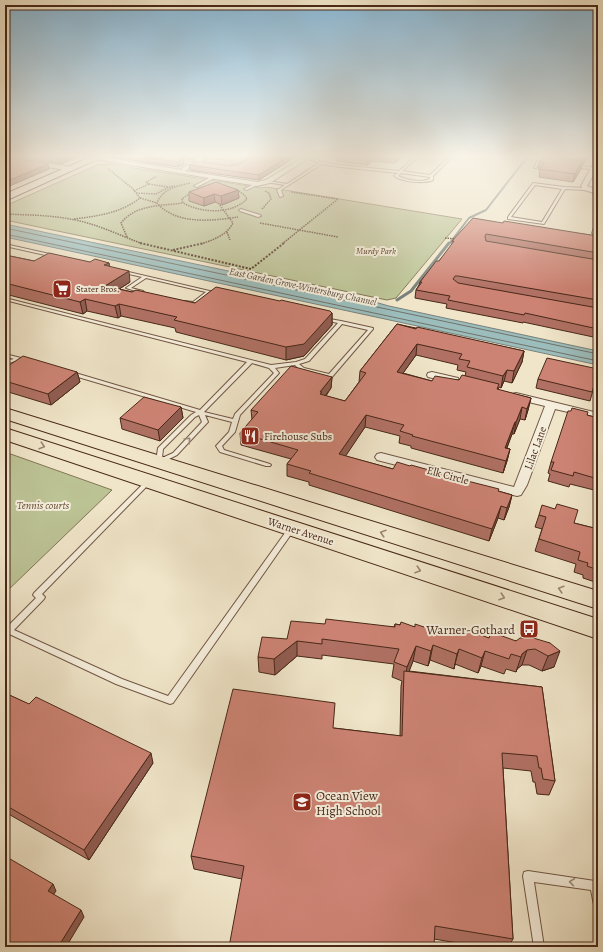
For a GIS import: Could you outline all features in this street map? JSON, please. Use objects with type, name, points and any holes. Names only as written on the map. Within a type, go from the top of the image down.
[{"type":"main road","name":"Warner Avenue","points":[[5,413],[598,600]]},
{"type":"main road","name":"Warner Avenue","points":[[5,434],[598,628]]},
{"type":"main road","points":[[65,454],[91,454],[127,465],[143,467],[159,462],[164,474],[171,480],[206,492],[220,505]]},
{"type":"main road","points":[[210,478],[219,491],[238,501],[272,512],[292,528],[306,525],[401,553],[424,546]]},
{"type":"street","points":[[432,375],[461,382]]},
{"type":"street","points":[[506,393],[598,416]]},
{"type":"street","name":"Lilac Lane","points":[[517,492],[521,485],[551,404]]},
{"type":"street","name":"Elk Circle","points":[[381,457],[517,492]]},
{"type":"lane","points":[[522,200],[509,218],[543,223],[557,200]]},
{"type":"lane","points":[[241,210],[259,216]]},
{"type":"lane","points":[[598,222],[594,233],[598,236]]},
{"type":"lane","points":[[5,245],[59,257]]},
{"type":"lane","points":[[114,270],[225,295]]},
{"type":"lane","points":[[144,293],[128,288],[145,277]]},
{"type":"lane","points":[[182,302],[194,303],[209,292]]},
{"type":"lane","points":[[5,299],[266,364],[271,367],[277,373],[237,415],[232,432],[219,446],[222,450],[268,465]]},
{"type":"lane","points":[[296,363],[302,369],[330,376],[371,329],[318,317]]},
{"type":"lane","points":[[271,367],[307,360],[341,322]]},
{"type":"lane","points":[[5,355],[33,363]]},
{"type":"lane","points":[[5,363],[19,359]]},
{"type":"lane","points":[[18,365],[19,359]]},
{"type":"lane","points":[[159,462],[160,449],[193,416],[201,412],[251,361]]},
{"type":"lane","points":[[61,371],[235,421]]},
{"type":"lane","points":[[159,462],[175,454],[205,422],[201,412]]},
{"type":"lane","points":[[149,481],[37,595],[41,597],[8,631],[119,682],[170,700],[292,528]]},
{"type":"lane","points":[[539,947],[528,876],[595,886],[598,901]]},
{"type":"path","points":[[71,219],[100,216],[132,204],[137,200]]},
{"type":"path","points":[[146,200],[157,203],[159,207],[170,214],[182,217],[211,220],[230,219],[251,214],[263,208],[271,200]]},
{"type":"path","points":[[127,237],[121,227],[122,220],[138,209],[183,203],[196,209],[224,210],[241,205],[246,200]]},
{"type":"path","points":[[5,214],[49,216],[71,219],[127,237],[146,246],[170,250],[199,259],[251,269],[336,200]]},
{"type":"path","points":[[170,250],[195,245],[219,237],[228,232],[233,223],[220,204]]},
{"type":"path","points":[[177,220],[182,217]]},
{"type":"path","points":[[233,218],[241,220]]},
{"type":"path","points":[[255,222],[338,238]]},
{"type":"path","points":[[228,232],[230,240]]},
{"type":"path","points":[[445,238],[461,240]]},
{"type":"green space","name":"Murdy Park","points":[[18,200],[348,200],[462,219],[396,298],[387,300],[5,220],[5,206]]},
{"type":"green space","name":"Tennis courts","points":[[5,452],[112,490],[5,593]]},
{"type":"water","points":[[5,224],[371,301],[598,351],[598,365],[5,237]]},
{"type":"building","points":[[473,218],[503,223],[504,221],[597,236],[598,234],[598,253],[486,234],[485,236],[486,241],[598,260],[598,300],[458,276],[455,276],[453,279],[458,283],[598,308],[598,329],[525,313],[524,315],[448,300],[450,296],[416,290],[422,282],[420,282],[436,261],[439,261],[454,241],[452,241]]},
{"type":"building","points":[[49,253],[90,262],[95,259],[109,263],[104,265],[129,271],[105,286],[132,292],[136,290],[195,303],[216,287],[281,300],[330,311],[332,313],[304,344],[286,347],[174,320],[177,317],[119,304],[115,306],[85,299],[80,302],[5,283],[5,255],[34,261]]},
{"type":"building","points":[[397,324],[416,329],[417,327],[524,351],[514,371],[507,370],[503,376],[467,367],[470,361],[459,359],[462,354],[417,344],[397,372],[432,381],[435,376],[459,380],[462,375],[499,384],[497,389],[531,398],[527,409],[522,407],[515,422],[505,448],[510,449],[506,461],[412,436],[413,435],[400,431],[404,425],[366,415],[339,454],[393,469],[397,462],[411,465],[429,470],[428,471],[499,489],[498,491],[512,495],[507,508],[501,506],[492,529],[309,473],[311,471],[287,464],[298,450],[240,433],[258,412],[251,410],[291,366],[332,377],[320,394],[345,401],[366,373],[360,371]]},
{"type":"building","points":[[23,356],[77,372],[48,394],[5,381],[5,368]]},
{"type":"building","points":[[547,358],[598,369],[592,392],[538,379]]},
{"type":"building","points":[[144,397],[181,407],[158,430],[120,418]]},
{"type":"building","points":[[572,408],[588,412],[587,415],[598,418],[598,479],[574,472],[573,476],[551,470],[554,462],[551,462],[568,411],[571,411]]},
{"type":"building","points":[[557,504],[578,510],[574,523],[598,529],[598,570],[587,566],[588,563],[578,560],[580,552],[539,539],[546,517],[539,515],[542,505],[555,509]]},
{"type":"building","points":[[326,619],[395,627],[395,624],[400,625],[401,622],[415,627],[415,624],[439,632],[440,627],[463,635],[465,629],[489,638],[491,632],[516,641],[520,638],[530,637],[550,643],[560,651],[548,656],[535,649],[527,650],[521,657],[511,654],[509,659],[485,651],[482,658],[459,649],[457,654],[433,645],[431,651],[416,646],[407,667],[394,662],[399,649],[322,639],[322,644],[297,641],[274,659],[258,657],[262,637],[287,639],[291,621],[325,624]]},
{"type":"building","points":[[404,671],[542,687],[555,781],[543,779],[537,756],[502,753],[513,939],[435,926],[434,947],[229,947],[244,866],[191,856],[233,689],[335,703],[333,728],[402,736]]},
{"type":"building","points":[[5,693],[29,704],[36,697],[151,753],[84,850],[5,805]]},
{"type":"building","points":[[5,856],[53,884],[48,891],[81,910],[58,947],[18,947],[12,943],[9,947],[5,947]]},
{"type":"waterway","points":[[449,244],[469,218],[486,210],[493,200]]},
{"type":"waterway","points":[[397,300],[411,291],[449,243]]},
{"type":"place","name":"Stater Bros.","points":[[62,289]]},
{"type":"place","name":"Firehouse Subs","points":[[250,436]]},
{"type":"place","name":"Warner-Gothard","points":[[529,629]]},
{"type":"place","name":"Ocean View High School","points":[[302,802]]},
{"type":"water label","name":"East Garden Grove-Wintersburg Channel","points":[[303,286]]}]
